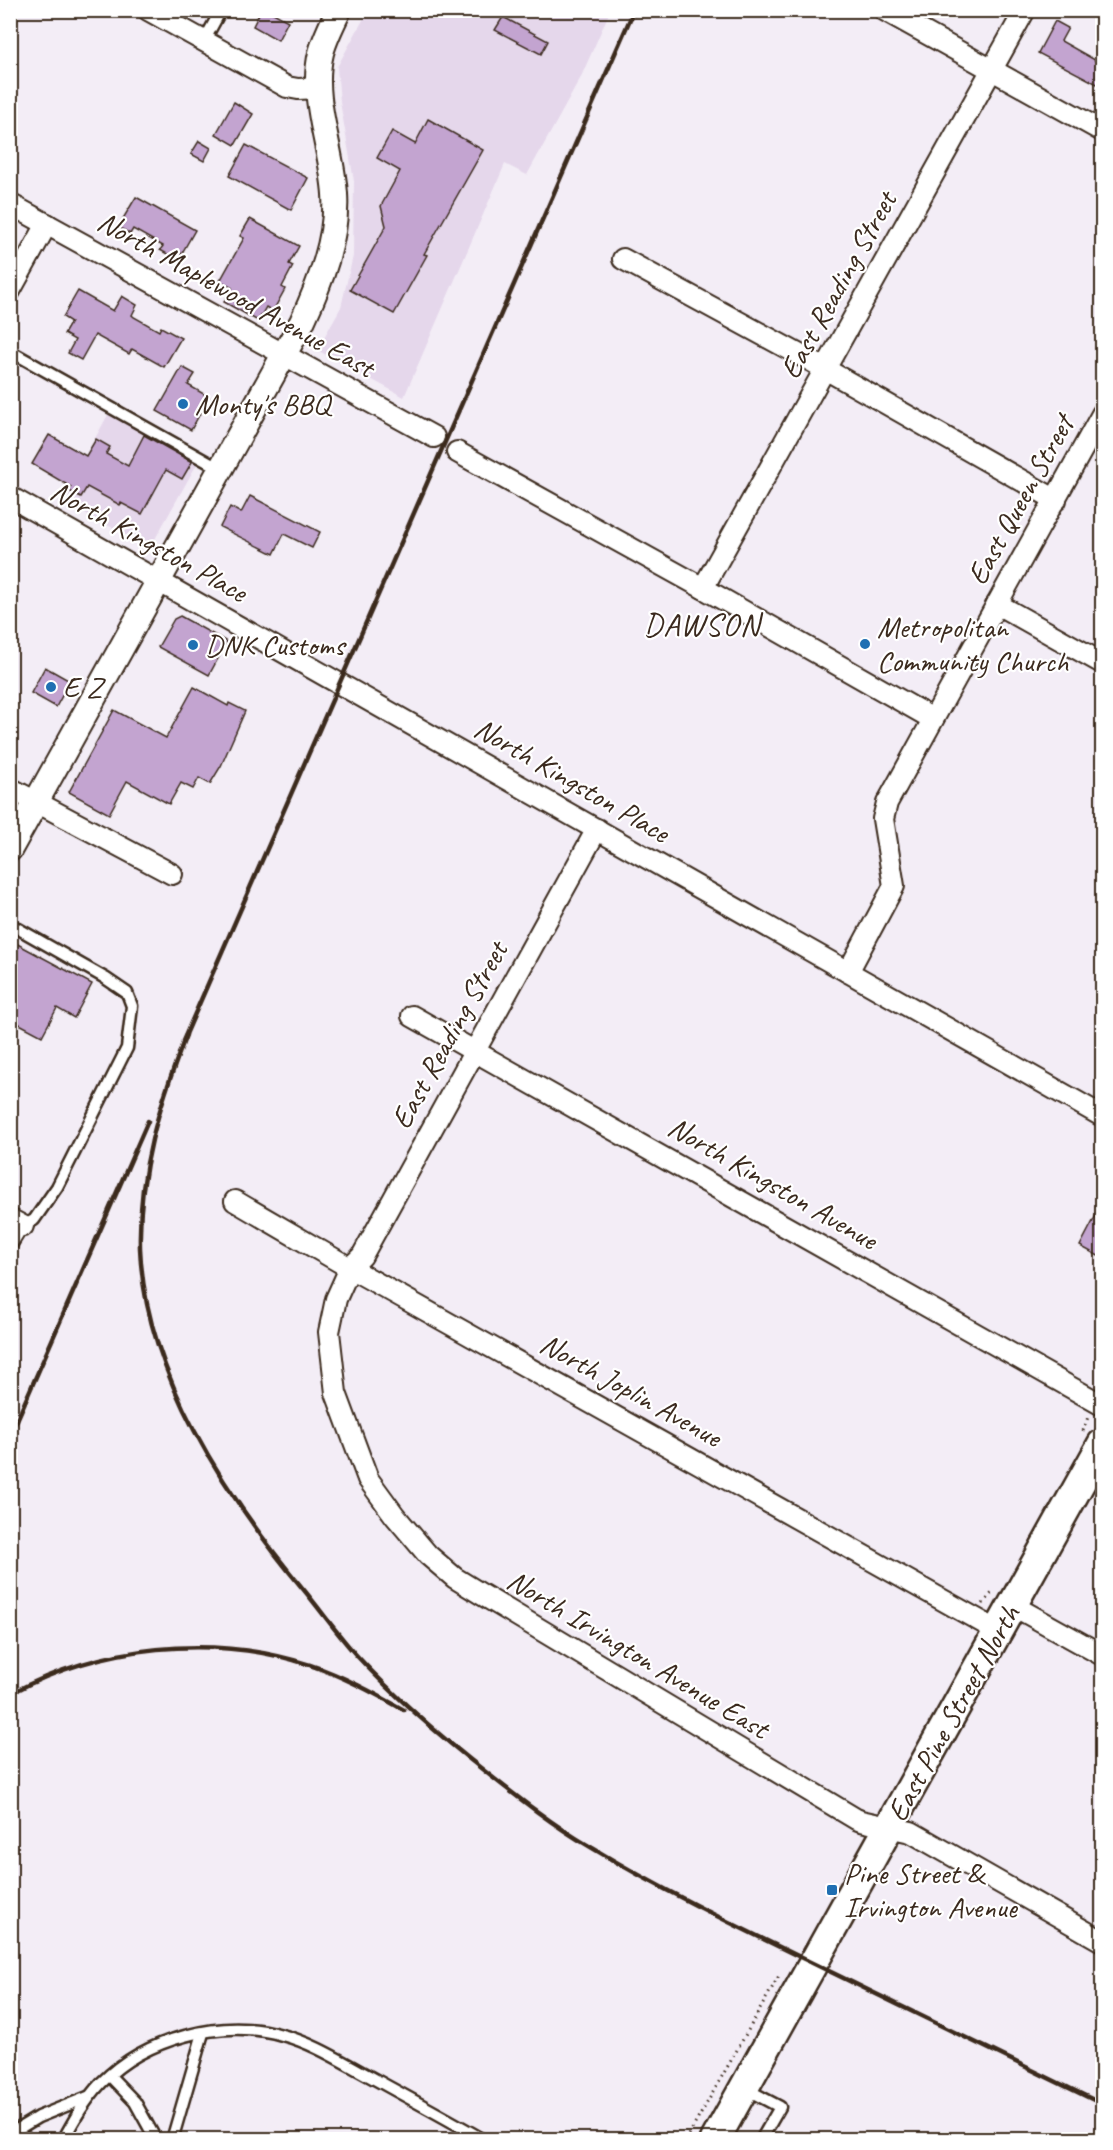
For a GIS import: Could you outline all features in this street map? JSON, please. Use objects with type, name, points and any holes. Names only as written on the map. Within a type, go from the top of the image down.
[{"type":"main road","name":"East Pine Street North","points":[[715,2139],[1102,1444]]},
{"type":"street","points":[[148,10],[286,87],[318,88]]},
{"type":"street","points":[[10,849],[284,354],[315,293],[326,262],[336,195],[318,88],[321,52],[339,10]]},
{"type":"street","points":[[885,10],[1102,131]]},
{"type":"street","name":"East Reading Street","points":[[704,588],[1024,10]]},
{"type":"street","name":"North Maplewood Avenue East","points":[[10,204],[434,437]]},
{"type":"street","points":[[10,291],[47,224]]},
{"type":"street","points":[[623,259],[1056,500]]},
{"type":"street","name":"East Queen Street","points":[[848,972],[894,886],[883,819],[884,808],[1102,414]]},
{"type":"street","points":[[457,452],[704,588],[933,719]]},
{"type":"street","name":"North Kingston Place","points":[[10,498],[1102,1116]]},
{"type":"street","points":[[997,604],[1102,663]]},
{"type":"street","points":[[10,788],[172,874]]},
{"type":"street","name":"East Reading Street","points":[[350,1268],[362,1256],[597,829]]},
{"type":"street","name":"North Kingston Avenue","points":[[412,1016],[1102,1405]]},
{"type":"street","name":"North Joplin Avenue","points":[[235,1201],[350,1268],[998,1630]]},
{"type":"street","name":"North Irvington Avenue East","points":[[350,1268],[336,1299],[329,1332],[336,1394],[368,1479],[428,1555],[455,1578],[861,1821],[911,1832],[1102,1941]]},
{"type":"street","points":[[1012,1605],[1102,1655]]},
{"type":"lane","points":[[204,41],[221,10]]},
{"type":"lane","points":[[10,351],[220,469]]},
{"type":"lane","points":[[10,924],[105,978],[127,993],[132,1006],[127,1048],[57,1187],[34,1220],[17,1223],[10,1247]]},
{"type":"lane","points":[[63,2139],[89,2097],[128,2062],[153,2048],[183,2037],[203,2032],[245,2029],[265,2031],[300,2041],[332,2056],[479,2138]]},
{"type":"lane","points":[[172,2139],[203,2032]]},
{"type":"lane","points":[[110,2076],[135,2102],[156,2139]]},
{"type":"lane","points":[[744,2087],[780,2107],[761,2139]]},
{"type":"lane","points":[[10,2134],[38,2116],[89,2097]]},
{"type":"path","points":[[686,2139],[774,1982]]},
{"type":"shaded area","points":[[368,11],[610,11],[580,79],[527,175],[505,164],[404,397],[317,350],[341,307],[353,256],[354,181],[340,102],[337,67]]},
{"type":"shaded area","points":[[109,413],[198,462],[150,548],[61,500]]},
{"type":"building","points":[[261,10],[268,10],[288,21],[278,40],[253,26]]},
{"type":"building","points":[[503,17],[548,41],[541,54],[495,30]]},
{"type":"building","points":[[1055,21],[1068,28],[1061,41],[1102,64],[1102,78],[1099,85],[1038,53]]},
{"type":"building","points":[[234,102],[253,114],[235,145],[216,134]]},
{"type":"building","points":[[428,119],[483,150],[424,254],[427,255],[394,314],[350,290],[386,226],[381,206],[400,171],[377,158],[392,131],[415,144]]},
{"type":"building","points":[[199,141],[211,148],[204,161],[191,154]]},
{"type":"building","points":[[246,145],[308,178],[291,210],[229,176]]},
{"type":"building","points":[[136,197],[195,230],[178,260],[160,250],[163,246],[133,229],[130,234],[118,227]]},
{"type":"building","points":[[250,219],[299,246],[289,264],[293,266],[282,287],[285,289],[273,311],[266,307],[258,321],[224,302],[232,288],[220,281],[244,238],[240,236]]},
{"type":"building","points":[[78,291],[113,311],[122,296],[137,305],[132,315],[134,317],[159,331],[161,327],[181,338],[164,367],[132,349],[129,354],[95,335],[81,360],[68,353],[75,340],[64,334],[71,322],[63,317]]},
{"type":"building","name":"Monty's BBQ","points":[[182,367],[195,374],[188,385],[209,397],[191,430],[157,411]]},
{"type":"building","points":[[49,435],[86,456],[96,439],[110,447],[106,454],[128,466],[144,435],[192,462],[182,479],[166,470],[142,514],[87,487],[81,497],[69,491],[71,487],[32,464]]},
{"type":"building","points":[[250,496],[320,532],[312,548],[284,534],[274,554],[220,527],[230,507],[241,513]]},
{"type":"building","name":"DNK Customs","points":[[180,616],[227,642],[209,675],[158,647],[174,619]]},
{"type":"building","name":"E Z","points":[[45,667],[70,681],[56,707],[31,693]]},
{"type":"building","points":[[194,687],[228,706],[229,703],[245,711],[221,766],[210,784],[199,778],[193,789],[181,783],[169,804],[127,781],[109,814],[69,792],[114,710],[166,738]]},
{"type":"building","points":[[10,940],[92,984],[74,1018],[57,1008],[42,1036],[10,1019]]},
{"type":"building","points":[[1102,1204],[1102,1258],[1080,1246]]},
{"type":"railway","points":[[183,1041],[634,10]]},
{"type":"railway","points":[[186,1035],[167,1087],[152,1139],[140,1220],[140,1248],[145,1295],[157,1341],[174,1387],[219,1474],[246,1515],[351,1649],[404,1703],[453,1746],[537,1811],[589,1846],[710,1913],[1102,2104]]},
{"type":"railway","points":[[10,1436],[148,1121]]},
{"type":"railway","points":[[10,1694],[45,1677],[81,1664],[157,1649],[196,1647],[234,1649],[273,1655],[310,1665],[370,1691],[404,1710]]},
{"type":"place","name":"Monty's BBQ","points":[[183,404]]},
{"type":"place","name":"Metropolitan Community Church","points":[[865,644]]},
{"type":"place","name":"DNK Customs","points":[[193,645]]},
{"type":"place","name":"E Z","points":[[51,687]]},
{"type":"place","name":"Pine Street & Irvington Avenue","points":[[832,1890]]},
{"type":"district","name":"DAWSON","points":[[702,624]]}]
